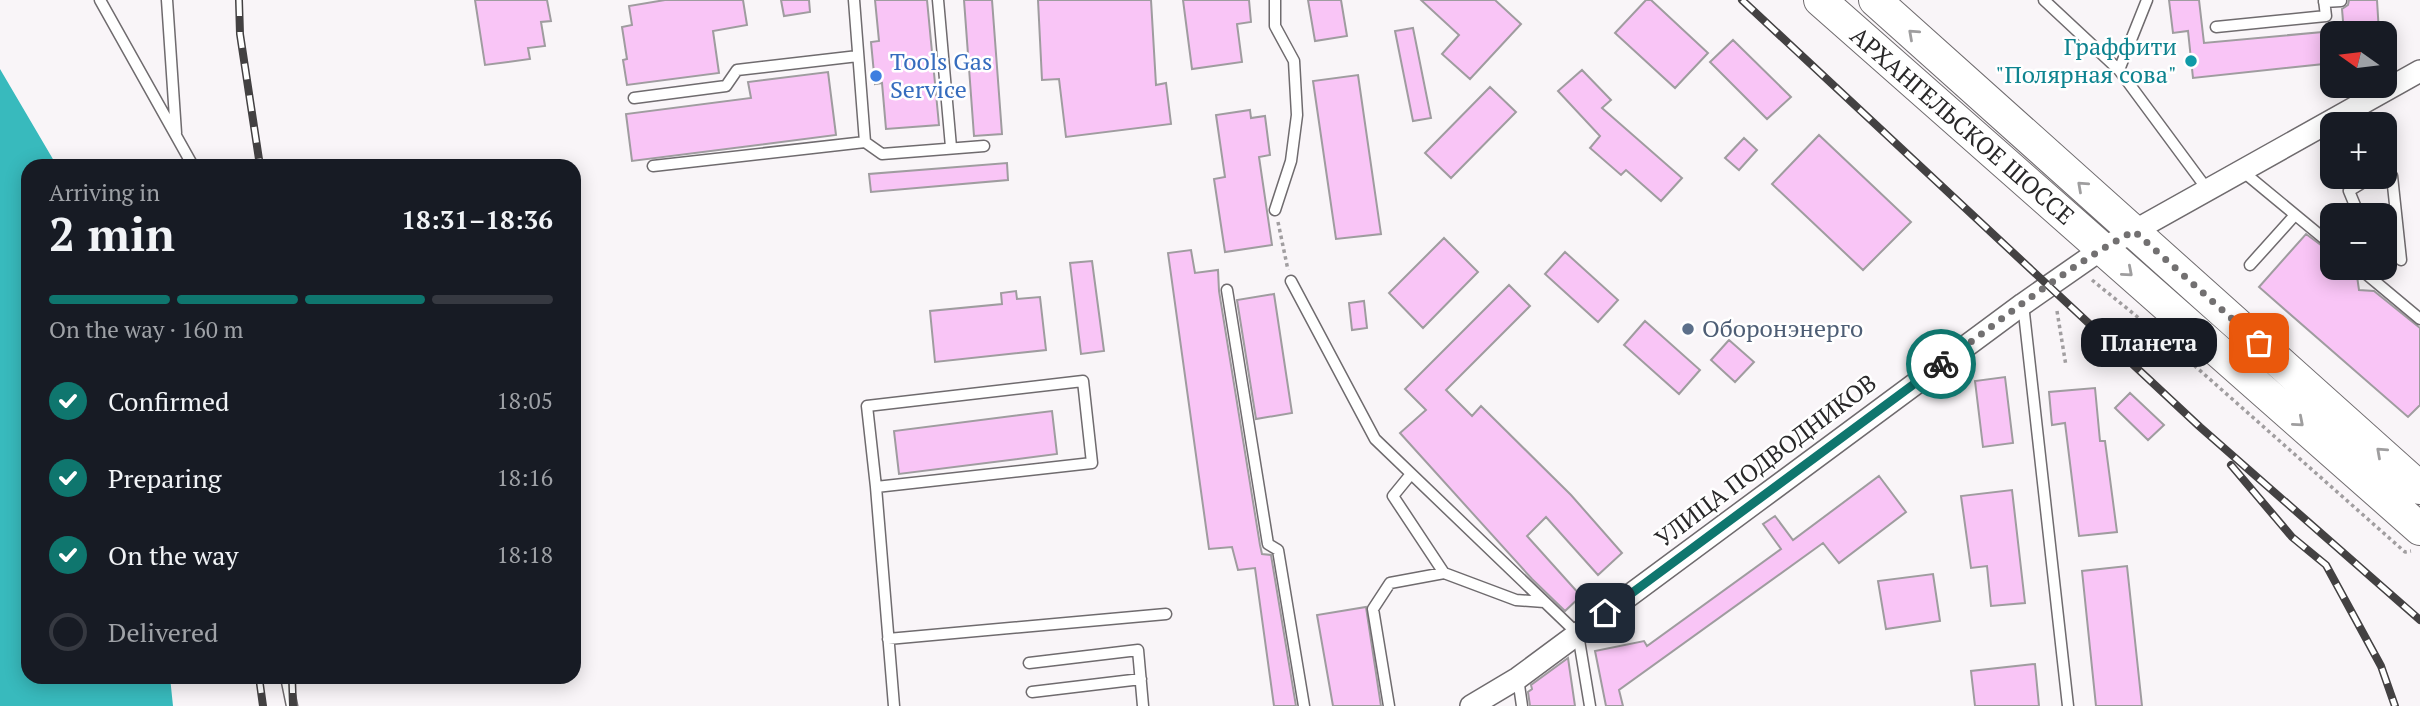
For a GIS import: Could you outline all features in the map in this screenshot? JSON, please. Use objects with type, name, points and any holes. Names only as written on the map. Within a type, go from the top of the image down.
[{"type":"main road","name":"АРХАНГЕЛЬСКОЕ ШОССЕ","points":[[1820,0],[2420,529]]},
{"type":"main road","name":"АРХАНГЕЛЬСКОЕ ШОССЕ","points":[[1875,0],[2420,488]]},
{"type":"street","name":"УЛИЦА ПОДВОДНИКОВ","points":[[2363,112],[2420,71]]},
{"type":"street","name":"УЛИЦА ПОДВОДНИКОВ","points":[[1471,706],[1518,678],[2102,248],[2241,170],[2320,133]]},
{"type":"lane","points":[[100,0],[189,159]]},
{"type":"lane","points":[[167,0],[177,138]]},
{"type":"lane","points":[[854,0],[865,142]]},
{"type":"lane","points":[[938,0],[951,147]]},
{"type":"lane","points":[[1275,0],[1275,26],[1294,61],[1297,116],[1291,162],[1275,210]]},
{"type":"lane","points":[[2044,0],[2119,70],[2207,189]]},
{"type":"lane","points":[[2119,70],[2147,0]]},
{"type":"lane","points":[[2216,27],[2326,16],[2324,1],[2341,1]]},
{"type":"lane","points":[[634,98],[726,86],[737,70],[858,56]]},
{"type":"lane","points":[[653,166],[865,142],[881,154],[984,146]]},
{"type":"lane","points":[[2241,170],[2320,235]]},
{"type":"lane","points":[[2250,265],[2295,215]]},
{"type":"lane","points":[[2397,228],[2400,260],[2397,257]]},
{"type":"lane","points":[[2373,280],[2420,319]]},
{"type":"lane","points":[[1291,281],[1375,439],[1578,634],[1590,706]]},
{"type":"lane","points":[[1227,290],[1268,544],[1278,550],[1304,706]]},
{"type":"lane","points":[[2023,304],[2068,706]]},
{"type":"lane","points":[[876,487],[1092,463],[1083,381],[867,406],[894,706]]},
{"type":"lane","points":[[1411,474],[1393,496],[1444,573]]},
{"type":"lane","points":[[1389,706],[1373,609],[1390,583],[1444,573],[1516,600],[1544,602]]},
{"type":"lane","points":[[888,639],[1166,614]]},
{"type":"lane","points":[[1029,663],[1139,650],[1143,706]]},
{"type":"lane","points":[[1518,678],[1522,706]]},
{"type":"lane","points":[[1032,692],[1141,679]]},
{"type":"lane","points":[[287,684],[292,706]]},
{"type":"path","points":[[1275,210],[1291,281]]},
{"type":"path","points":[[2092,280],[2161,336],[2405,552],[2420,549]]},
{"type":"path","points":[[2057,311],[2066,366]]},
{"type":"water","points":[[0,69],[53,159],[21,159],[21,684],[171,684],[173,706],[0,706]]},
{"type":"building","points":[[475,0],[547,0],[551,21],[541,22],[545,46],[528,48],[530,59],[485,65]]},
{"type":"building","points":[[665,0],[743,0],[747,25],[713,31],[719,73],[627,85],[623,60],[627,59],[622,27],[632,25],[629,6]]},
{"type":"building","points":[[781,0],[809,0],[810,12],[784,16]]},
{"type":"building","points":[[875,0],[927,0],[939,125],[886,129],[882,83],[875,84],[871,42],[879,41]]},
{"type":"building","points":[[964,0],[992,0],[1002,134],[974,136]]},
{"type":"building","points":[[1038,0],[1151,0],[1156,85],[1166,83],[1171,124],[1066,137],[1059,79],[1042,80]]},
{"type":"building","points":[[1183,0],[1249,0],[1251,22],[1237,24],[1242,62],[1192,69]]},
{"type":"building","points":[[1308,0],[1341,0],[1347,36],[1315,41]]},
{"type":"building","points":[[1421,0],[1495,0],[1521,24],[1470,79],[1442,54],[1459,35]]},
{"type":"building","points":[[1646,0],[1651,0],[1708,53],[1675,88],[1615,33]]},
{"type":"building","points":[[2169,0],[2199,0],[2204,43],[2320,32],[2320,64],[2193,78],[2188,31],[2173,33]]},
{"type":"building","points":[[2349,0],[2377,0],[2378,21],[2343,21],[2342,9],[2348,5]]},
{"type":"building","points":[[1413,28],[1431,118],[1413,121],[1395,31]]},
{"type":"building","points":[[1733,40],[1791,97],[1767,119],[1710,62]]},
{"type":"building","points":[[1582,70],[1611,100],[1602,108],[1682,178],[1661,201],[1626,170],[1621,175],[1590,148],[1600,136],[1558,91]]},
{"type":"building","points":[[828,72],[836,135],[632,161],[626,114],[751,98],[748,82]]},
{"type":"building","points":[[1358,75],[1381,234],[1336,239],[1313,81]]},
{"type":"building","points":[[1490,87],[1516,112],[1451,178],[1425,153]]},
{"type":"building","points":[[1250,110],[1251,118],[1265,116],[1270,155],[1259,157],[1272,245],[1225,252],[1214,179],[1225,177],[1216,115]]},
{"type":"building","points":[[1819,135],[1911,222],[1863,270],[1772,184]]},
{"type":"building","points":[[1744,138],[1757,150],[1739,170],[1725,158]]},
{"type":"building","points":[[1007,163],[1008,180],[871,192],[869,174]]},
{"type":"building","points":[[2306,234],[2320,244],[2320,280],[2358,280],[2359,290],[2374,291],[2420,328],[2420,405],[2408,417],[2259,287]]},
{"type":"building","points":[[1444,238],[1478,272],[1423,328],[1389,293]]},
{"type":"building","points":[[1191,250],[1195,273],[1218,270],[1219,291],[1260,545],[1262,554],[1271,555],[1296,706],[1274,706],[1255,568],[1238,570],[1232,547],[1209,549],[1168,253]]},
{"type":"building","points":[[1565,252],[1618,300],[1598,322],[1545,274]]},
{"type":"building","points":[[1092,261],[1104,351],[1081,354],[1070,263]]},
{"type":"building","points":[[1509,285],[1530,306],[1446,390],[1472,416],[1481,406],[1571,495],[1622,553],[1598,575],[1546,517],[1527,536],[1581,596],[1565,611],[1532,579],[1400,433],[1426,410],[1405,389]]},
{"type":"building","points":[[1016,291],[1017,299],[1040,297],[1046,350],[935,362],[930,311],[1002,304],[1001,293]]},
{"type":"building","points":[[1274,294],[1292,413],[1256,419],[1237,300]]},
{"type":"building","points":[[1364,301],[1367,328],[1352,330],[1349,303]]},
{"type":"building","points":[[1645,321],[1700,370],[1679,394],[1624,345]]},
{"type":"building","points":[[1729,340],[1754,362],[1735,382],[1711,360]]},
{"type":"building","points":[[2005,377],[2013,443],[1983,447],[1975,381]]},
{"type":"building","points":[[2095,388],[2100,441],[2105,441],[2117,532],[2079,536],[2065,423],[2052,425],[2049,392]]},
{"type":"building","points":[[2130,393],[2164,425],[2148,440],[2115,408]]},
{"type":"building","points":[[1052,411],[1057,454],[899,474],[894,431]]},
{"type":"building","points":[[1879,476],[1906,512],[1839,563],[1823,543],[1619,690],[1623,706],[1606,706],[1595,651],[1644,641],[1647,646],[1781,549],[1763,524],[1775,516],[1793,540]]},
{"type":"building","points":[[2012,490],[2025,603],[1991,606],[1987,566],[1971,568],[1961,496]]},
{"type":"building","points":[[2127,566],[2142,706],[2096,706],[2082,571]]},
{"type":"building","points":[[1933,574],[1940,621],[1886,629],[1878,581]]},
{"type":"building","points":[[1366,607],[1381,706],[1333,706],[1317,615]]},
{"type":"building","points":[[1568,658],[1575,706],[1530,706],[1528,692],[1532,689],[1531,685]]},
{"type":"building","points":[[2035,664],[2039,706],[1975,706],[1971,671]]},
{"type":"railway","points":[[239,0],[240,34],[259,159]]},
{"type":"railway","points":[[1742,0],[2200,427],[2420,620]]},
{"type":"railway","points":[[2231,465],[2292,537],[2326,565],[2381,666],[2395,706]]},
{"type":"railway","points":[[260,684],[263,706]]},
{"type":"railway","points":[[292,684],[293,706]]},
{"type":"way so far","points":[[1941,364],[2048,285],[2102,248],[2134,231],[2259,343]]},
{"type":"place","name":"Граффити \"Полярная сова\"","points":[[2191,61]]},
{"type":"place","name":"Tools Gas Service","points":[[876,76]]},
{"type":"place","name":"Оборонэнерго","points":[[1688,329]]},
{"type":"place","name":"Планета","points":[[2259,343]]},
{"type":"route","points":[[1605,613],[1941,364]]}]
